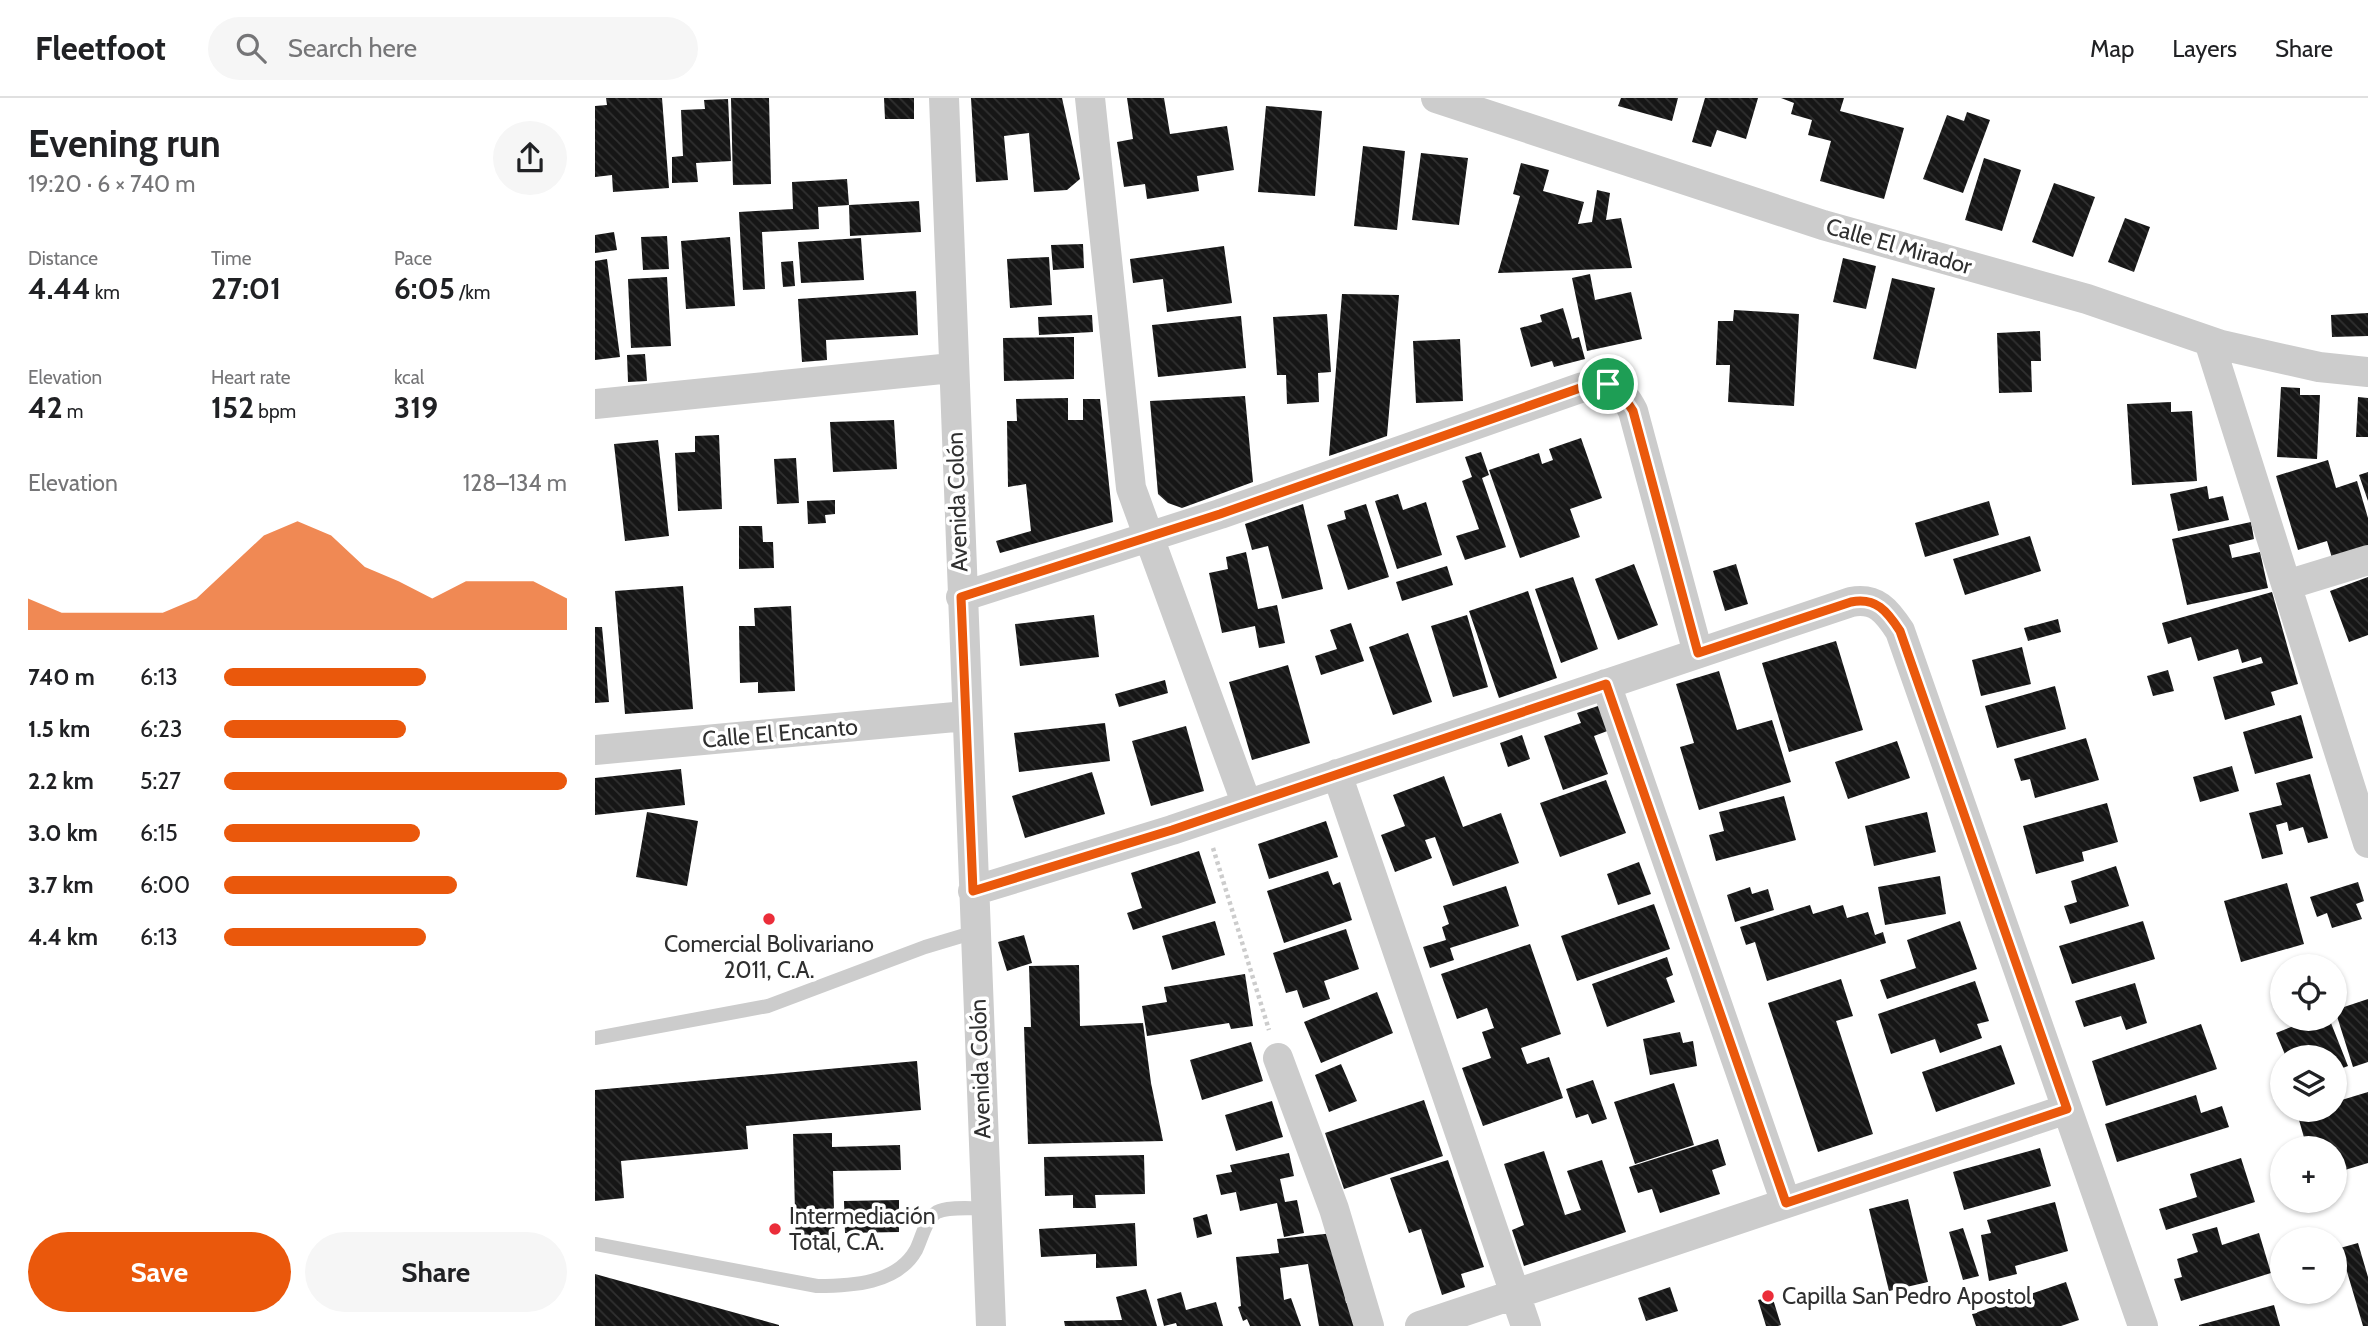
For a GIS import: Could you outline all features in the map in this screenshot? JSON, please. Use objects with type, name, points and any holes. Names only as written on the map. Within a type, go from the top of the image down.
[{"type":"street","name":"Avenida Colón","points":[[944,98],[991,1326]]},
{"type":"street","points":[[1090,98],[1134,504],[1247,804]]},
{"type":"street","name":"Calle El Mirador","points":[[1436,98],[1836,229],[2087,299],[2209,341],[2319,367],[2368,372]]},
{"type":"street","points":[[2209,341],[2368,843]]},
{"type":"street","points":[[595,404],[953,368]]},
{"type":"street","points":[[961,597],[1146,538],[1583,387],[1608,384],[1618,388],[1633,411],[1698,653]]},
{"type":"street","points":[[2287,585],[2368,560]]},
{"type":"street","points":[[973,891],[1205,819],[1851,602],[1868,600],[1889,614],[1900,631],[2143,1326]]},
{"type":"street","points":[[1606,684],[1786,1203]]},
{"type":"street","name":"Calle El Encanto","points":[[595,750],[966,716]]},
{"type":"street","points":[[1337,775],[1526,1326]]},
{"type":"street","points":[[1278,1058],[1334,1209],[1370,1326]]},
{"type":"street","points":[[1420,1326],[2067,1109]]},
{"type":"lane","points":[[595,1038],[768,1006],[925,947],[975,932]]},
{"type":"lane","points":[[595,1244],[817,1286],[842,1286],[884,1276],[907,1262],[931,1216],[940,1210],[986,1208]]},
{"type":"path","points":[[1205,819],[1220,878],[1278,1058]]},
{"type":"building","points":[[606,98],[662,98],[669,188],[613,192],[612,175],[595,177],[595,106],[607,105]]},
{"type":"building","points":[[731,98],[769,98],[771,184],[733,185]]},
{"type":"building","points":[[884,98],[914,98],[914,119],[885,119]]},
{"type":"building","points":[[971,98],[1062,98],[1080,179],[1067,190],[1034,192],[1029,133],[1004,136],[1008,180],[976,182]]},
{"type":"building","points":[[1127,98],[1164,98],[1170,134],[1227,126],[1234,170],[1197,176],[1199,191],[1147,199],[1145,184],[1124,187],[1117,142],[1133,139]]},
{"type":"building","points":[[1621,98],[1678,98],[1672,121],[1618,106]]},
{"type":"building","points":[[1705,98],[1758,98],[1746,139],[1717,130],[1711,147],[1692,142]]},
{"type":"building","points":[[1781,98],[1844,98],[1840,111],[1904,128],[1884,199],[1820,181],[1831,141],[1808,135],[1812,120],[1791,114],[1794,103]]},
{"type":"building","points":[[728,99],[731,161],[696,163],[698,182],[672,183],[672,157],[683,156],[681,110],[705,109],[704,100]]},
{"type":"building","points":[[1266,106],[1322,111],[1315,196],[1258,192]]},
{"type":"building","points":[[1967,112],[1990,120],[1963,193],[1923,179],[1947,115],[1964,121]]},
{"type":"building","points":[[1363,146],[1405,151],[1397,230],[1354,226]]},
{"type":"building","points":[[1421,153],[1468,158],[1459,225],[1412,220]]},
{"type":"building","points":[[1984,158],[2021,170],[2002,231],[1965,220]]},
{"type":"building","points":[[1521,163],[1549,170],[1543,191],[1584,202],[1578,224],[1592,222],[1597,190],[1610,193],[1606,220],[1621,218],[1632,268],[1498,273],[1520,196],[1513,194]]},
{"type":"building","points":[[847,179],[849,205],[818,207],[819,229],[762,232],[765,289],[743,290],[739,212],[793,209],[792,182]]},
{"type":"building","points":[[2054,183],[2095,197],[2073,257],[2032,242]]},
{"type":"building","points":[[919,201],[921,232],[850,236],[849,205]]},
{"type":"building","points":[[2125,218],[2150,227],[2134,272],[2108,262]]},
{"type":"building","points":[[614,232],[617,250],[595,253],[595,235]]},
{"type":"building","points":[[667,236],[669,269],[643,270],[641,237]]},
{"type":"building","points":[[730,237],[735,306],[686,309],[681,241]]},
{"type":"building","points":[[861,238],[864,280],[801,283],[798,242]]},
{"type":"building","points":[[1083,244],[1084,268],[1053,270],[1051,245]]},
{"type":"building","points":[[1224,246],[1232,303],[1167,312],[1163,279],[1133,283],[1130,259]]},
{"type":"building","points":[[1049,257],[1052,305],[1010,308],[1007,259]]},
{"type":"building","points":[[1843,258],[1876,266],[1866,309],[1833,302]]},
{"type":"building","points":[[607,259],[620,357],[595,360],[595,261]]},
{"type":"building","points":[[793,261],[795,286],[783,287],[781,262]]},
{"type":"building","points":[[1590,274],[1595,300],[1631,292],[1642,339],[1587,351],[1572,278]]},
{"type":"building","points":[[667,277],[671,346],[631,348],[628,279]]},
{"type":"building","points":[[1892,278],[1935,288],[1916,369],[1873,359]]},
{"type":"building","points":[[916,291],[918,335],[826,340],[827,360],[802,362],[798,299]]},
{"type":"building","points":[[1342,294],[1399,295],[1387,436],[1329,456]]},
{"type":"building","points":[[1563,308],[1572,339],[1579,337],[1585,359],[1554,367],[1552,361],[1531,367],[1520,328],[1542,322],[1540,315]]},
{"type":"building","points":[[1734,310],[1799,314],[1794,406],[1728,402],[1730,365],[1716,365],[1718,321],[1733,321]]},
{"type":"building","points":[[2368,313],[2368,336],[2332,337],[2331,315]]},
{"type":"building","points":[[1327,314],[1331,372],[1318,373],[1319,402],[1287,404],[1286,375],[1277,375],[1273,317]]},
{"type":"building","points":[[1092,315],[1093,332],[1039,335],[1038,317]]},
{"type":"building","points":[[1241,316],[1246,368],[1158,377],[1152,325]]},
{"type":"building","points":[[2040,331],[2041,361],[2031,361],[2032,392],[1999,393],[1997,333]]},
{"type":"building","points":[[1074,337],[1074,379],[1004,381],[1003,338]]},
{"type":"building","points":[[1460,339],[1463,401],[1416,403],[1413,341]]},
{"type":"building","points":[[645,354],[647,381],[628,382],[627,355]]},
{"type":"building","points":[[2281,387],[2300,388],[2300,395],[2320,395],[2317,459],[2277,457]]},
{"type":"building","points":[[1245,396],[1253,482],[1182,508],[1168,503],[1158,494],[1150,401]]},
{"type":"building","points":[[2358,397],[2368,398],[2368,437],[2356,437]]},
{"type":"building","points":[[1068,398],[1068,420],[1083,420],[1083,399],[1100,399],[1113,522],[1000,553],[996,541],[1031,531],[1026,484],[1008,487],[1007,421],[1017,421],[1016,399]]},
{"type":"building","points":[[2171,402],[2171,412],[2192,411],[2197,481],[2132,485],[2127,404]]},
{"type":"building","points":[[894,420],[897,469],[833,472],[830,422]]},
{"type":"building","points":[[719,435],[722,509],[678,511],[675,453],[695,452],[695,436]]},
{"type":"building","points":[[1581,438],[1602,498],[1570,509],[1580,537],[1520,558],[1489,470],[1539,453],[1542,464],[1553,460],[1549,449]]},
{"type":"building","points":[[658,440],[669,536],[625,541],[614,444]]},
{"type":"building","points":[[1481,452],[1489,475],[1482,478],[1506,547],[1465,560],[1456,536],[1479,529],[1462,481],[1472,477],[1465,457]]},
{"type":"building","points":[[796,458],[799,503],[777,504],[774,459]]},
{"type":"building","points":[[2328,460],[2336,488],[2357,481],[2368,518],[2368,547],[2332,558],[2327,541],[2298,550],[2276,476]]},
{"type":"building","points":[[2368,472],[2368,501],[2359,475]]},
{"type":"building","points":[[2207,486],[2209,499],[2223,496],[2229,520],[2178,531],[2170,494]]},
{"type":"building","points":[[1398,494],[1403,510],[1426,502],[1442,555],[1397,569],[1375,501]]},
{"type":"building","points":[[835,500],[835,514],[825,515],[826,523],[808,524],[807,501]]},
{"type":"building","points":[[1989,501],[1999,535],[1925,557],[1915,523]]},
{"type":"building","points":[[1303,504],[1323,589],[1282,599],[1268,546],[1252,550],[1245,524]]},
{"type":"building","points":[[1366,504],[1389,577],[1348,590],[1327,525],[1346,519],[1344,511]]},
{"type":"building","points":[[2251,522],[2254,539],[2229,545],[2232,558],[2260,552],[2268,588],[2187,605],[2172,539]]},
{"type":"building","points":[[739,526],[762,526],[763,542],[773,542],[774,568],[739,569]]},
{"type":"building","points":[[2030,536],[2041,571],[1965,595],[1953,559]]},
{"type":"building","points":[[1246,552],[1258,609],[1277,605],[1285,643],[1259,648],[1255,626],[1222,633],[1209,573],[1228,569],[1226,557]]},
{"type":"building","points":[[1634,564],[1658,625],[1618,640],[1595,579]]},
{"type":"building","points":[[1736,564],[1748,604],[1725,611],[1713,571]]},
{"type":"building","points":[[1447,566],[1453,585],[1402,601],[1396,582]]},
{"type":"building","points":[[1573,577],[1598,649],[1561,663],[1535,589]]},
{"type":"building","points":[[2368,577],[2368,635],[2349,642],[2330,591]]},
{"type":"building","points":[[683,586],[693,709],[625,714],[615,591]]},
{"type":"building","points":[[1528,591],[1557,678],[1499,698],[1469,611]]},
{"type":"building","points":[[2272,592],[2298,684],[2271,692],[2275,705],[2225,720],[2213,677],[2263,663],[2261,657],[2242,663],[2238,649],[2198,661],[2191,637],[2168,644],[2162,623]]},
{"type":"building","points":[[791,606],[795,691],[758,693],[758,682],[740,683],[739,626],[755,626],[754,608]]},
{"type":"building","points":[[1094,615],[1099,657],[1020,666],[1015,624]]},
{"type":"building","points":[[1467,615],[1488,687],[1453,697],[1431,626]]},
{"type":"building","points":[[2058,619],[2061,632],[2028,641],[2024,628]]},
{"type":"building","points":[[1351,623],[1364,661],[1321,675],[1315,656],[1337,649],[1330,630]]},
{"type":"building","points":[[595,627],[602,627],[609,702],[595,703]]},
{"type":"building","points":[[1408,633],[1432,702],[1393,715],[1369,647]]},
{"type":"building","points":[[1836,641],[1863,730],[1789,752],[1762,663]]},
{"type":"building","points":[[2022,647],[2031,684],[1981,696],[1972,660]]},
{"type":"building","points":[[1288,665],[1310,743],[1252,760],[1229,682]]},
{"type":"building","points":[[2168,670],[2174,691],[2153,696],[2147,676]]},
{"type":"building","points":[[1719,671],[1737,730],[1772,720],[1791,782],[1699,810],[1680,747],[1694,743],[1676,684]]},
{"type":"building","points":[[1165,680],[1168,693],[1119,707],[1115,694]]},
{"type":"building","points":[[2055,686],[2066,729],[1997,748],[1985,706]]},
{"type":"building","points":[[1601,705],[1610,730],[1594,736],[1608,774],[1563,790],[1544,736],[1581,723],[1577,713]]},
{"type":"building","points":[[2301,715],[2313,758],[2255,774],[2243,732]]},
{"type":"building","points":[[1105,723],[1110,761],[1019,772],[1014,733]]},
{"type":"building","points":[[1186,726],[1204,791],[1151,806],[1132,741]]},
{"type":"building","points":[[1522,735],[1530,759],[1508,767],[1500,743]]},
{"type":"building","points":[[2086,738],[2099,780],[2035,798],[2030,779],[2021,781],[2014,759]]},
{"type":"building","points":[[1897,741],[1910,778],[1848,799],[1835,762]]},
{"type":"building","points":[[2232,766],[2239,791],[2200,802],[2193,777]]},
{"type":"building","points":[[681,769],[685,805],[595,815],[595,778]]},
{"type":"building","points":[[1092,772],[1105,814],[1025,838],[1012,796]]},
{"type":"building","points":[[2310,774],[2328,838],[2308,843],[2303,827],[2289,831],[2287,822],[2276,825],[2283,854],[2262,859],[2249,813],[2282,805],[2276,783]]},
{"type":"building","points":[[1444,776],[1463,827],[1501,813],[1519,863],[1453,886],[1435,837],[1425,840],[1432,858],[1395,872],[1381,835],[1405,826],[1393,795]]},
{"type":"building","points":[[1606,780],[1626,833],[1560,857],[1540,803]]},
{"type":"building","points":[[1784,796],[1796,840],[1716,861],[1709,835],[1724,831],[1719,812]]},
{"type":"building","points":[[2107,803],[2118,842],[2082,852],[2084,861],[2036,874],[2023,826]]},
{"type":"building","points":[[647,812],[698,821],[687,886],[636,877]]},
{"type":"building","points":[[1927,812],[1936,852],[1874,866],[1865,826]]},
{"type":"building","points":[[1326,821],[1338,857],[1269,879],[1258,844]]},
{"type":"building","points":[[1199,851],[1216,903],[1133,930],[1127,913],[1142,908],[1131,873]]},
{"type":"building","points":[[1639,862],[1651,894],[1618,905],[1607,874]]},
{"type":"building","points":[[2116,866],[2129,906],[2070,924],[2064,906],[2077,902],[2071,881]]},
{"type":"building","points":[[1328,871],[1333,885],[1340,882],[1352,920],[1284,943],[1267,891]]},
{"type":"building","points":[[1940,876],[1946,914],[1885,925],[1878,887]]},
{"type":"building","points":[[2358,882],[2364,901],[2356,904],[2362,919],[2332,928],[2327,913],[2317,917],[2310,897]]},
{"type":"building","points":[[2287,883],[2304,944],[2241,962],[2224,901]]},
{"type":"building","points":[[1506,886],[1519,926],[1450,948],[1454,960],[1430,968],[1423,947],[1446,940],[1442,927],[1449,924],[1443,906]]},
{"type":"building","points":[[1750,887],[1752,894],[1768,889],[1774,910],[1735,922],[1727,895]]},
{"type":"building","points":[[1654,904],[1670,949],[1577,981],[1561,936]]},
{"type":"building","points":[[1810,905],[1813,914],[1843,905],[1847,918],[1868,912],[1875,935],[1883,932],[1886,943],[1767,981],[1755,942],[1746,945],[1740,927]]},
{"type":"building","points":[[1215,921],[1225,955],[1172,970],[1162,936]]},
{"type":"building","points":[[1960,921],[1977,969],[1887,999],[1880,980],[1916,968],[1907,940]]},
{"type":"building","points":[[2143,921],[2155,959],[2072,984],[2059,946]]},
{"type":"building","points":[[1346,929],[1359,969],[1324,981],[1330,999],[1303,1008],[1297,990],[1286,993],[1273,953]]},
{"type":"building","points":[[1024,935],[1032,963],[1007,971],[998,942]]},
{"type":"building","points":[[1530,944],[1561,1034],[1521,1048],[1527,1064],[1549,1057],[1563,1098],[1483,1126],[1462,1068],[1491,1058],[1482,1032],[1494,1028],[1487,1008],[1457,1019],[1441,974]]},
{"type":"building","points":[[1667,957],[1673,975],[1666,978],[1675,1002],[1607,1027],[1592,984]]},
{"type":"building","points":[[1079,965],[1080,1026],[1143,1023],[1151,1083],[1163,1141],[1028,1144],[1024,1027],[1031,1027],[1029,966]]},
{"type":"building","points":[[1245,974],[1253,1026],[1231,1029],[1229,1023],[1147,1036],[1142,1006],[1167,1002],[1164,987]]},
{"type":"building","points":[[1841,979],[1853,1016],[1836,1021],[1873,1134],[1818,1152],[1768,1003]]},
{"type":"building","points":[[1975,981],[1989,1021],[1977,1024],[1982,1038],[1940,1053],[1935,1039],[1891,1054],[1878,1014]]},
{"type":"building","points":[[2135,983],[2147,1023],[2126,1030],[2121,1016],[2084,1027],[2075,1001]]},
{"type":"building","points":[[1377,992],[1393,1033],[1321,1063],[1304,1022]]},
{"type":"building","points":[[2368,999],[2368,1062],[2353,1067],[2342,1031],[2347,1031],[2347,1006]]},
{"type":"building","points":[[2201,1024],[2217,1069],[2106,1106],[2092,1061]]},
{"type":"building","points":[[2334,1031],[2340,1045],[2281,1045],[2276,1033]]},
{"type":"building","points":[[1680,1032],[1683,1043],[1693,1041],[1697,1066],[1650,1075],[1643,1039]]},
{"type":"building","points":[[1251,1042],[1263,1081],[1202,1100],[1190,1060]]},
{"type":"building","points":[[2001,1045],[2015,1084],[1936,1112],[1922,1072]]},
{"type":"building","points":[[917,1061],[921,1110],[746,1126],[748,1149],[621,1161],[624,1198],[595,1201],[595,1090]]},
{"type":"building","points":[[1341,1064],[1357,1101],[1329,1112],[1315,1075]]},
{"type":"building","points":[[1593,1080],[1607,1119],[1592,1124],[1588,1114],[1576,1118],[1566,1089]]},
{"type":"building","points":[[1674,1083],[1694,1145],[1635,1164],[1614,1102]]},
{"type":"building","points":[[2368,1092],[2368,1163],[2347,1169],[2347,1136],[2304,1136],[2300,1122],[2347,1122],[2347,1098]]},
{"type":"building","points":[[2196,1095],[2201,1113],[2222,1106],[2229,1127],[2117,1162],[2105,1124]]},
{"type":"building","points":[[1424,1100],[1443,1156],[1344,1189],[1325,1133]]},
{"type":"building","points":[[1272,1101],[1283,1137],[1236,1151],[1225,1115]]},
{"type":"building","points":[[832,1133],[832,1147],[900,1145],[901,1170],[833,1171],[835,1249],[796,1250],[793,1134]]},
{"type":"building","points":[[1718,1139],[1726,1165],[1712,1170],[1720,1194],[1660,1213],[1652,1189],[1638,1193],[1629,1167]]},
{"type":"building","points":[[2040,1148],[2051,1186],[1964,1210],[1953,1172]]},
{"type":"building","points":[[1544,1151],[1565,1215],[1581,1210],[1567,1171],[1602,1160],[1626,1232],[1524,1266],[1512,1230],[1524,1225],[1504,1164]]},
{"type":"building","points":[[1289,1153],[1294,1176],[1280,1179],[1285,1202],[1297,1200],[1304,1233],[1284,1237],[1277,1203],[1240,1211],[1236,1192],[1221,1195],[1216,1175],[1232,1172],[1230,1165]]},
{"type":"building","points":[[1144,1155],[1145,1194],[1095,1195],[1096,1208],[1073,1208],[1073,1195],[1045,1196],[1044,1157]]},
{"type":"building","points":[[2241,1158],[2255,1202],[2166,1230],[2159,1209],[2197,1197],[2190,1174]]},
{"type":"building","points":[[1448,1160],[1484,1267],[1461,1274],[1465,1287],[1442,1295],[1421,1229],[1409,1233],[1390,1178]]},
{"type":"building","points":[[1908,1199],[1928,1282],[1889,1291],[1869,1209]]},
{"type":"building","points":[[899,1200],[899,1232],[845,1233],[844,1201]]},
{"type":"building","points":[[2055,1202],[2068,1251],[2015,1266],[2017,1274],[1989,1281],[1981,1235],[1991,1233],[1987,1220]]},
{"type":"building","points":[[1207,1214],[1212,1234],[1197,1238],[1193,1218]]},
{"type":"building","points":[[1135,1223],[1137,1266],[1096,1268],[1096,1254],[1041,1257],[1039,1229]]},
{"type":"building","points":[[2217,1227],[2222,1245],[2259,1233],[2270,1273],[2181,1301],[2174,1279],[2182,1277],[2177,1259],[2198,1252],[2192,1234]]},
{"type":"building","points":[[1963,1228],[1979,1276],[1963,1280],[1949,1232]]},
{"type":"building","points":[[1334,1233],[1346,1303],[1355,1303],[1361,1326],[1319,1326],[1308,1264],[1280,1268],[1284,1300],[1291,1298],[1301,1326],[1250,1326],[1247,1319],[1243,1321],[1238,1307],[1241,1306],[1236,1257],[1279,1253],[1277,1239]]},
{"type":"building","points":[[2358,1243],[2368,1277],[2368,1326],[2363,1326],[2347,1272],[2347,1246]]},
{"type":"building","points":[[595,1274],[779,1325],[779,1326],[595,1326]]},
{"type":"building","points":[[2066,1282],[2079,1320],[2061,1326],[1976,1326],[1972,1314]]},
{"type":"building","points":[[1670,1287],[1678,1311],[1646,1321],[1638,1298]]},
{"type":"building","points":[[1146,1289],[1157,1326],[1065,1326],[1064,1321],[1122,1320],[1116,1297]]},
{"type":"building","points":[[1181,1292],[1186,1310],[1216,1302],[1223,1326],[1177,1326],[1176,1323],[1164,1326],[1157,1299]]},
{"type":"building","points":[[1772,1296],[1781,1325],[1766,1326],[1758,1300]]},
{"type":"building","points":[[2274,1305],[2280,1326],[2199,1326],[2199,1325]]},
{"type":"place","name":"Comercial Bolivariano 2011, C.A.","points":[[769,919]]},
{"type":"place","name":"Intermediación Total, C.A.","points":[[775,1229]]},
{"type":"place","name":"Capilla San Pedro Apostol","points":[[1768,1296]]},
{"type":"route","points":[[1608,384],[1618,388],[1633,411],[1698,653],[1859,600],[1880,605],[1900,631],[2067,1109],[1786,1203],[1606,684],[1172,830],[973,891],[961,597],[1220,514],[1583,387],[1608,384]]}]
